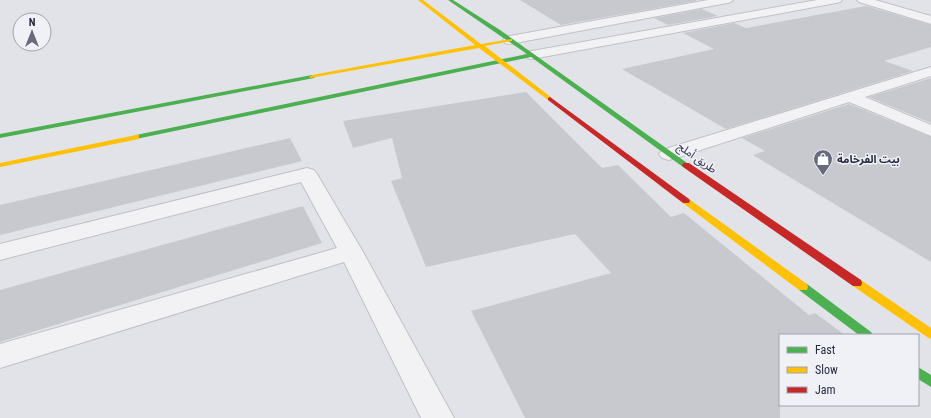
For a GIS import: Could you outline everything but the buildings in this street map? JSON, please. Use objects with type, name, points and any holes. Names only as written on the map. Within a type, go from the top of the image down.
[{"type":"main road","points":[[420,0],[595,133],[866,334]]},
{"type":"main road","name":"طريق أملج","points":[[450,0],[532,55],[669,154],[931,334]]},
{"type":"main road","points":[[0,136],[510,40]]},
{"type":"main road","points":[[0,165],[532,55]]},
{"type":"main road","points":[[919,373],[931,382]]},
{"type":"street","points":[[510,40],[727,0]]},
{"type":"street","points":[[863,0],[931,20]]},
{"type":"street","points":[[532,55],[828,1]]},
{"type":"street","points":[[669,154],[931,71]]},
{"type":"street","points":[[851,97],[931,131]]},
{"type":"street","points":[[0,252],[307,174],[351,252],[438,418]]},
{"type":"street","points":[[0,356],[351,252]]},
{"type":"traffic: fast","points":[[450,0],[498,31],[686,165]]},
{"type":"traffic: fast","points":[[136,137],[532,55]]},
{"type":"traffic: fast","points":[[0,136],[312,77]]},
{"type":"traffic: fast","points":[[803,287],[866,334]]},
{"type":"traffic: fast","points":[[919,373],[931,382]]},
{"type":"traffic: slow","points":[[420,0],[550,99]]},
{"type":"traffic: slow","points":[[312,77],[510,40]]},
{"type":"traffic: slow","points":[[0,165],[136,137]]},
{"type":"traffic: slow","points":[[686,201],[803,287]]},
{"type":"traffic: slow","points":[[857,283],[931,334]]},
{"type":"traffic: jam","points":[[550,99],[686,201]]},
{"type":"traffic: jam","points":[[686,165],[857,283]]},
{"type":"place","name":"بيت الفرخامة","points":[[823,176]]}]
